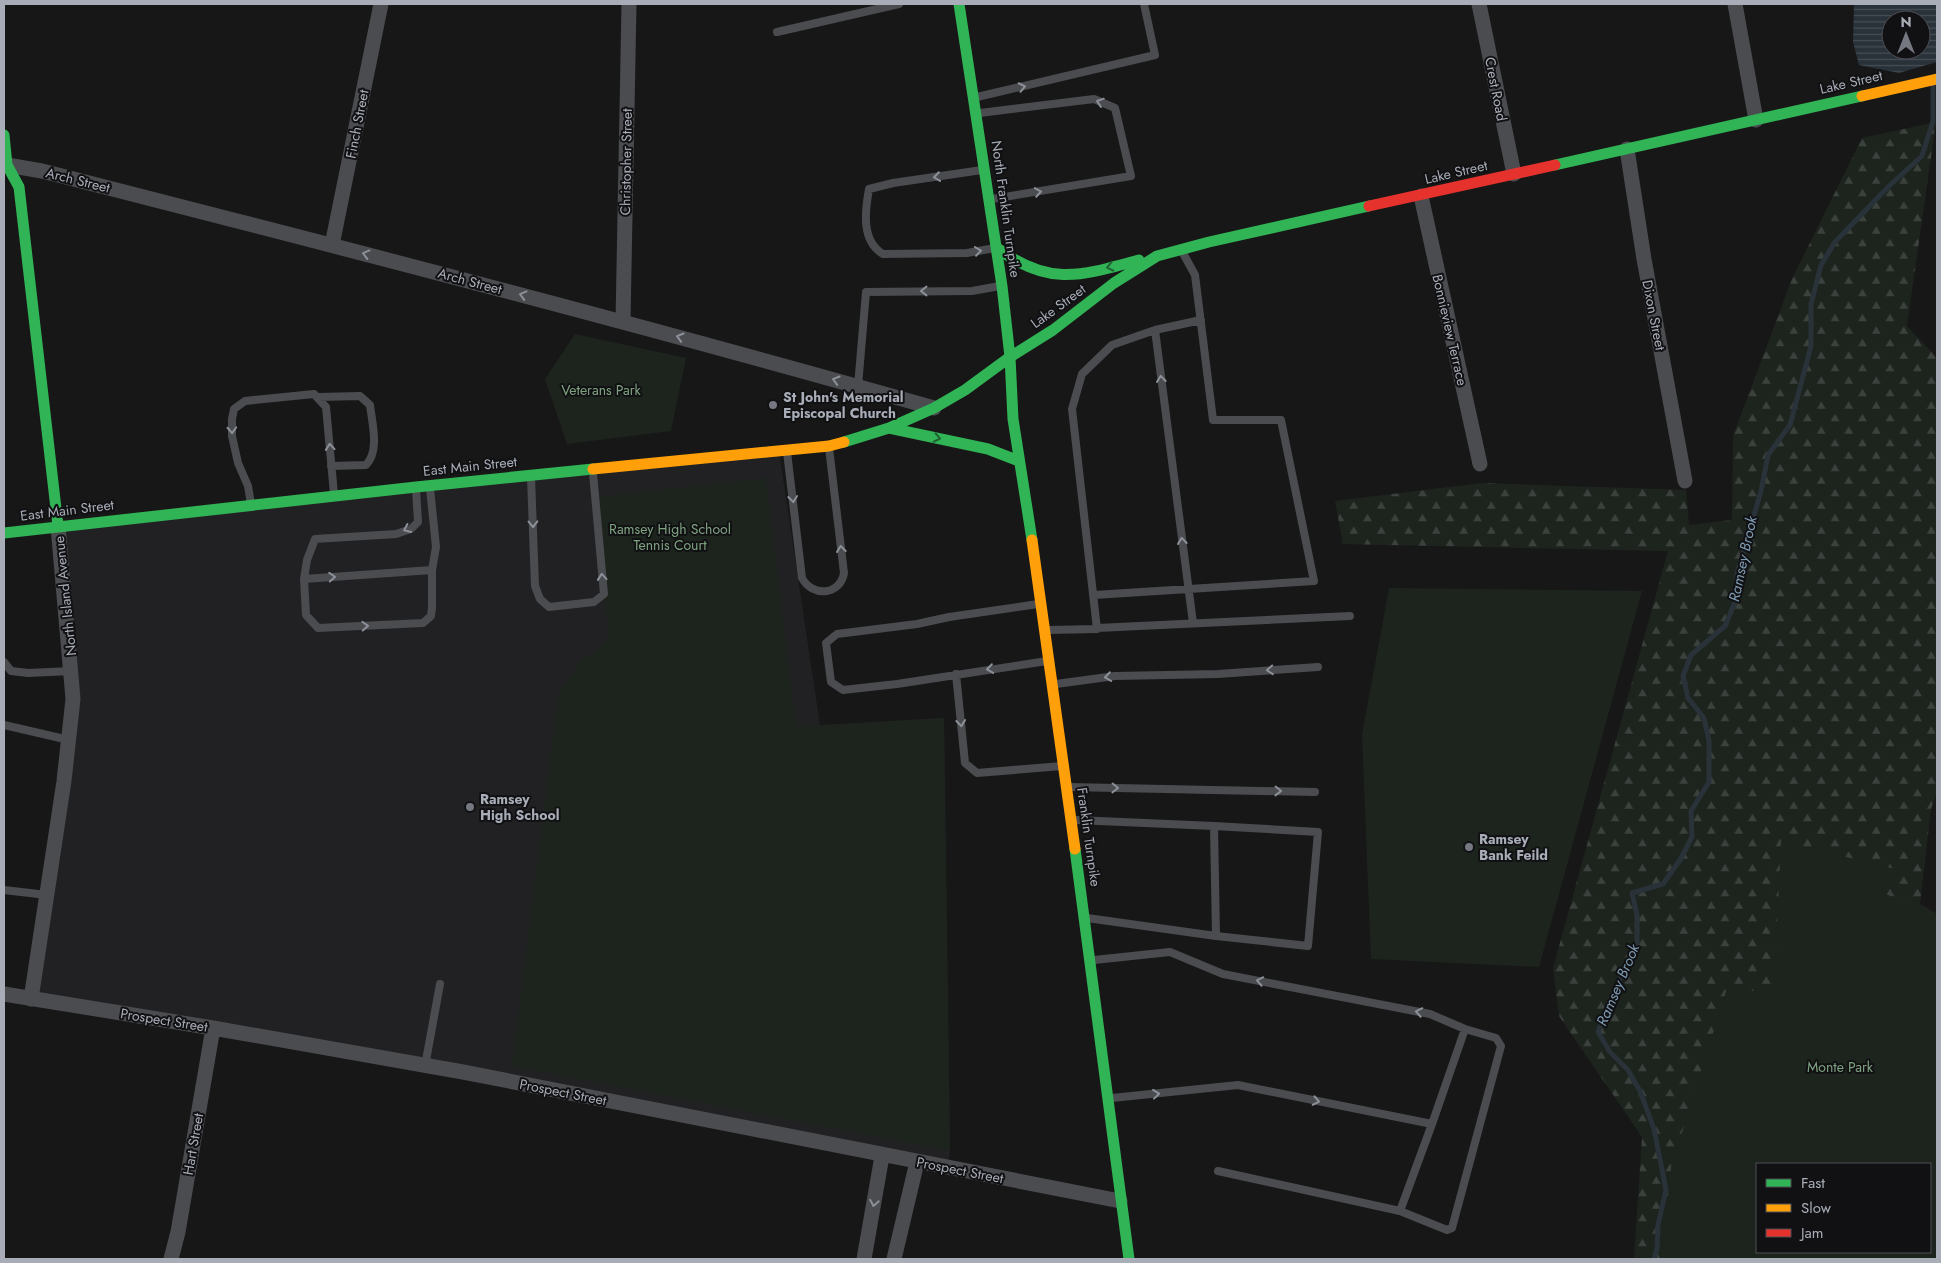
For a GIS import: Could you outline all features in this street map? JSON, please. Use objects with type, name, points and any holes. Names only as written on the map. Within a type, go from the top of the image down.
[{"type":"main road","name":"North Franklin Turnpike","points":[[959,4],[975,98],[1002,286],[1010,357],[1013,419]]},
{"type":"main road","name":"Lake Street","points":[[934,408],[965,390],[1010,357],[1053,330],[1114,283],[1157,256],[1181,249],[1937,79]]},
{"type":"main road","name":"North Island Avenue","points":[[4,135],[5,165],[19,187],[58,526]]},
{"type":"main road","points":[[997,248],[1019,263],[1037,272],[1052,274],[1096,270],[1157,256]]},
{"type":"main road","name":"East Main Street","points":[[4,532],[531,475],[829,446],[890,428],[934,408]]},
{"type":"main road","name":"Franklin Turnpike","points":[[1013,419],[1042,604],[1085,918],[1128,1259]]},
{"type":"main road","points":[[890,428],[988,449],[1019,461]]},
{"type":"street","name":"Finch Street","points":[[332,245],[381,4]]},
{"type":"street","name":"Christopher Street","points":[[623,321],[629,4]]},
{"type":"street","name":"Crest Road","points":[[1479,4],[1514,174]]},
{"type":"street","points":[[1735,4],[1756,120]]},
{"type":"street","name":"Dixon Street","points":[[1627,149],[1644,259],[1685,481]]},
{"type":"street","name":"Arch Street","points":[[5,165],[42,171],[623,321],[934,408]]},
{"type":"street","name":"Bonnieview Terrace","points":[[1421,196],[1480,464]]},
{"type":"street","name":"North Island Avenue","points":[[31,999],[74,698],[58,526]]},
{"type":"street","name":"Prospect Street","points":[[4,994],[213,1028],[425,1066],[1120,1201]]},
{"type":"street","name":"Hart Street","points":[[171,1259],[178,1232],[213,1028]]},
{"type":"street","points":[[864,1259],[882,1156]]},
{"type":"street","points":[[894,1259],[917,1162]]},
{"type":"lane","points":[[777,32],[899,4]]},
{"type":"lane","points":[[975,98],[1155,55],[1144,4]]},
{"type":"lane","points":[[977,114],[1094,99],[1116,108],[1130,176],[990,200]]},
{"type":"lane","points":[[985,170],[894,183],[869,189],[866,206],[868,236],[876,250],[883,254],[967,253],[997,248]]},
{"type":"lane","points":[[1094,596],[1314,581],[1281,420],[1212,420],[1194,275],[1181,249]]},
{"type":"lane","points":[[858,386],[866,292],[972,291],[1002,286]]},
{"type":"lane","points":[[1097,628],[1072,409],[1082,374],[1112,345],[1155,330],[1201,320]]},
{"type":"lane","points":[[1155,330],[1193,624]]},
{"type":"lane","points":[[251,505],[248,486],[238,462],[232,436],[234,409],[245,401],[314,394],[318,398],[326,407],[334,496]]},
{"type":"lane","points":[[318,398],[360,396],[370,405],[374,443],[370,460],[366,465],[331,466]]},
{"type":"lane","points":[[787,450],[802,578],[807,586],[814,590],[826,591],[837,588],[843,583],[844,573],[829,446]]},
{"type":"lane","points":[[531,475],[535,586],[540,599],[549,606],[558,606],[594,602],[604,594],[593,469]]},
{"type":"lane","points":[[416,487],[418,522],[412,529],[396,534],[315,539],[307,560],[304,579],[306,615],[318,628],[422,623],[430,616],[432,608],[432,570],[436,547],[430,486]]},
{"type":"lane","points":[[304,579],[432,570]]},
{"type":"lane","points":[[1042,604],[949,616],[917,624],[837,634],[826,643],[831,682],[843,690],[1049,660]]},
{"type":"lane","points":[[1045,630],[1350,616]]},
{"type":"lane","points":[[4,662],[11,671],[28,673],[72,670]]},
{"type":"lane","points":[[1053,685],[1115,676],[1218,674],[1318,667]]},
{"type":"lane","points":[[956,674],[965,763],[977,773],[1064,766]]},
{"type":"lane","points":[[4,725],[69,740]]},
{"type":"lane","points":[[1067,787],[1315,792]]},
{"type":"lane","points":[[1071,820],[1318,832],[1308,946],[1216,936],[1085,918]]},
{"type":"lane","points":[[1214,826],[1216,936]]},
{"type":"lane","points":[[4,890],[47,896]]},
{"type":"lane","points":[[1090,960],[1170,952],[1223,974],[1430,1014],[1465,1030],[1496,1038],[1501,1046],[1452,1228],[1447,1230],[1400,1212],[1218,1171]]},
{"type":"lane","points":[[425,1066],[440,984]]},
{"type":"lane","points":[[1400,1212],[1465,1030]]},
{"type":"lane","points":[[1107,1099],[1238,1086],[1432,1124]]},
{"type":"shaded area","points":[[1854,4],[1937,4],[1937,62],[1899,73],[1859,65],[1853,42]]},
{"type":"shaded area","points":[[779,451],[820,725],[944,718],[950,1151],[948,1168],[31,999],[73,699],[58,526]]},
{"type":"green space","points":[[1936,122],[1907,326],[1937,358],[1937,792],[1931,809],[1920,904],[1937,914],[1937,1259],[1634,1259],[1642,1137],[1559,1016],[1553,968],[1668,551],[1343,544],[1335,501],[1482,483],[1686,490],[1689,525],[1732,520],[1733,436],[1792,279],[1862,138]]},
{"type":"green space","name":"Veterans Park","points":[[575,334],[686,358],[671,431],[567,444],[545,379]]},
{"type":"green space","name":"Ramsey High School Tennis Court","points":[[766,478],[796,727],[944,718],[950,1151],[512,1066],[558,695],[580,662],[609,640],[596,497]]},
{"type":"green space","name":"Ramsey Bank Feild","points":[[1389,588],[1642,591],[1539,967],[1371,959],[1362,735]]},
{"type":"green space","name":"Monte Park","points":[[1781,841],[1895,869],[1886,894],[1937,918],[1937,1259],[1660,1259],[1671,1168],[1728,985],[1774,996]]},
{"type":"waterway","name":"Ramsey Brook","points":[[1654,1259],[1657,1249],[1658,1225],[1666,1190],[1654,1129],[1640,1091],[1628,1070],[1610,1052],[1598,1032],[1606,1009],[1637,943],[1637,915],[1632,893],[1663,884],[1680,860],[1692,837],[1691,811],[1709,782],[1709,741],[1704,718],[1688,698],[1683,676],[1691,655],[1725,626],[1735,602],[1737,574],[1761,491],[1768,455],[1790,425],[1811,346],[1811,304],[1821,265],[1835,242],[1889,186],[1922,156],[1933,121],[1933,86]]},
{"type":"traffic: fast","points":[[959,4],[1002,286],[1010,357],[1013,419],[1032,540]]},
{"type":"traffic: fast","points":[[1555,165],[1862,96]]},
{"type":"traffic: fast","points":[[4,135],[7,165],[19,187],[58,526]]},
{"type":"traffic: fast","points":[[844,442],[889,428],[934,408],[965,390],[1010,357],[1053,330],[1114,283],[1157,256],[1209,242],[1369,206]]},
{"type":"traffic: fast","points":[[997,248],[1033,269],[1066,275],[1082,274],[1139,260]]},
{"type":"traffic: fast","points":[[889,428],[988,449],[1019,461]]},
{"type":"traffic: fast","points":[[4,533],[593,469]]},
{"type":"traffic: fast","points":[[1075,849],[1129,1259]]},
{"type":"traffic: slow","points":[[1862,96],[1937,79]]},
{"type":"traffic: slow","points":[[593,469],[829,446],[844,442]]},
{"type":"traffic: slow","points":[[1032,540],[1075,849]]},
{"type":"traffic: jam","points":[[1369,206],[1555,165]]},
{"type":"place","name":"St John's Memorial Episcopal Church","points":[[773,405]]},
{"type":"place","name":"Ramsey High School","points":[[470,807]]},
{"type":"place","name":"Ramsey Bank Feild","points":[[1469,847]]}]
